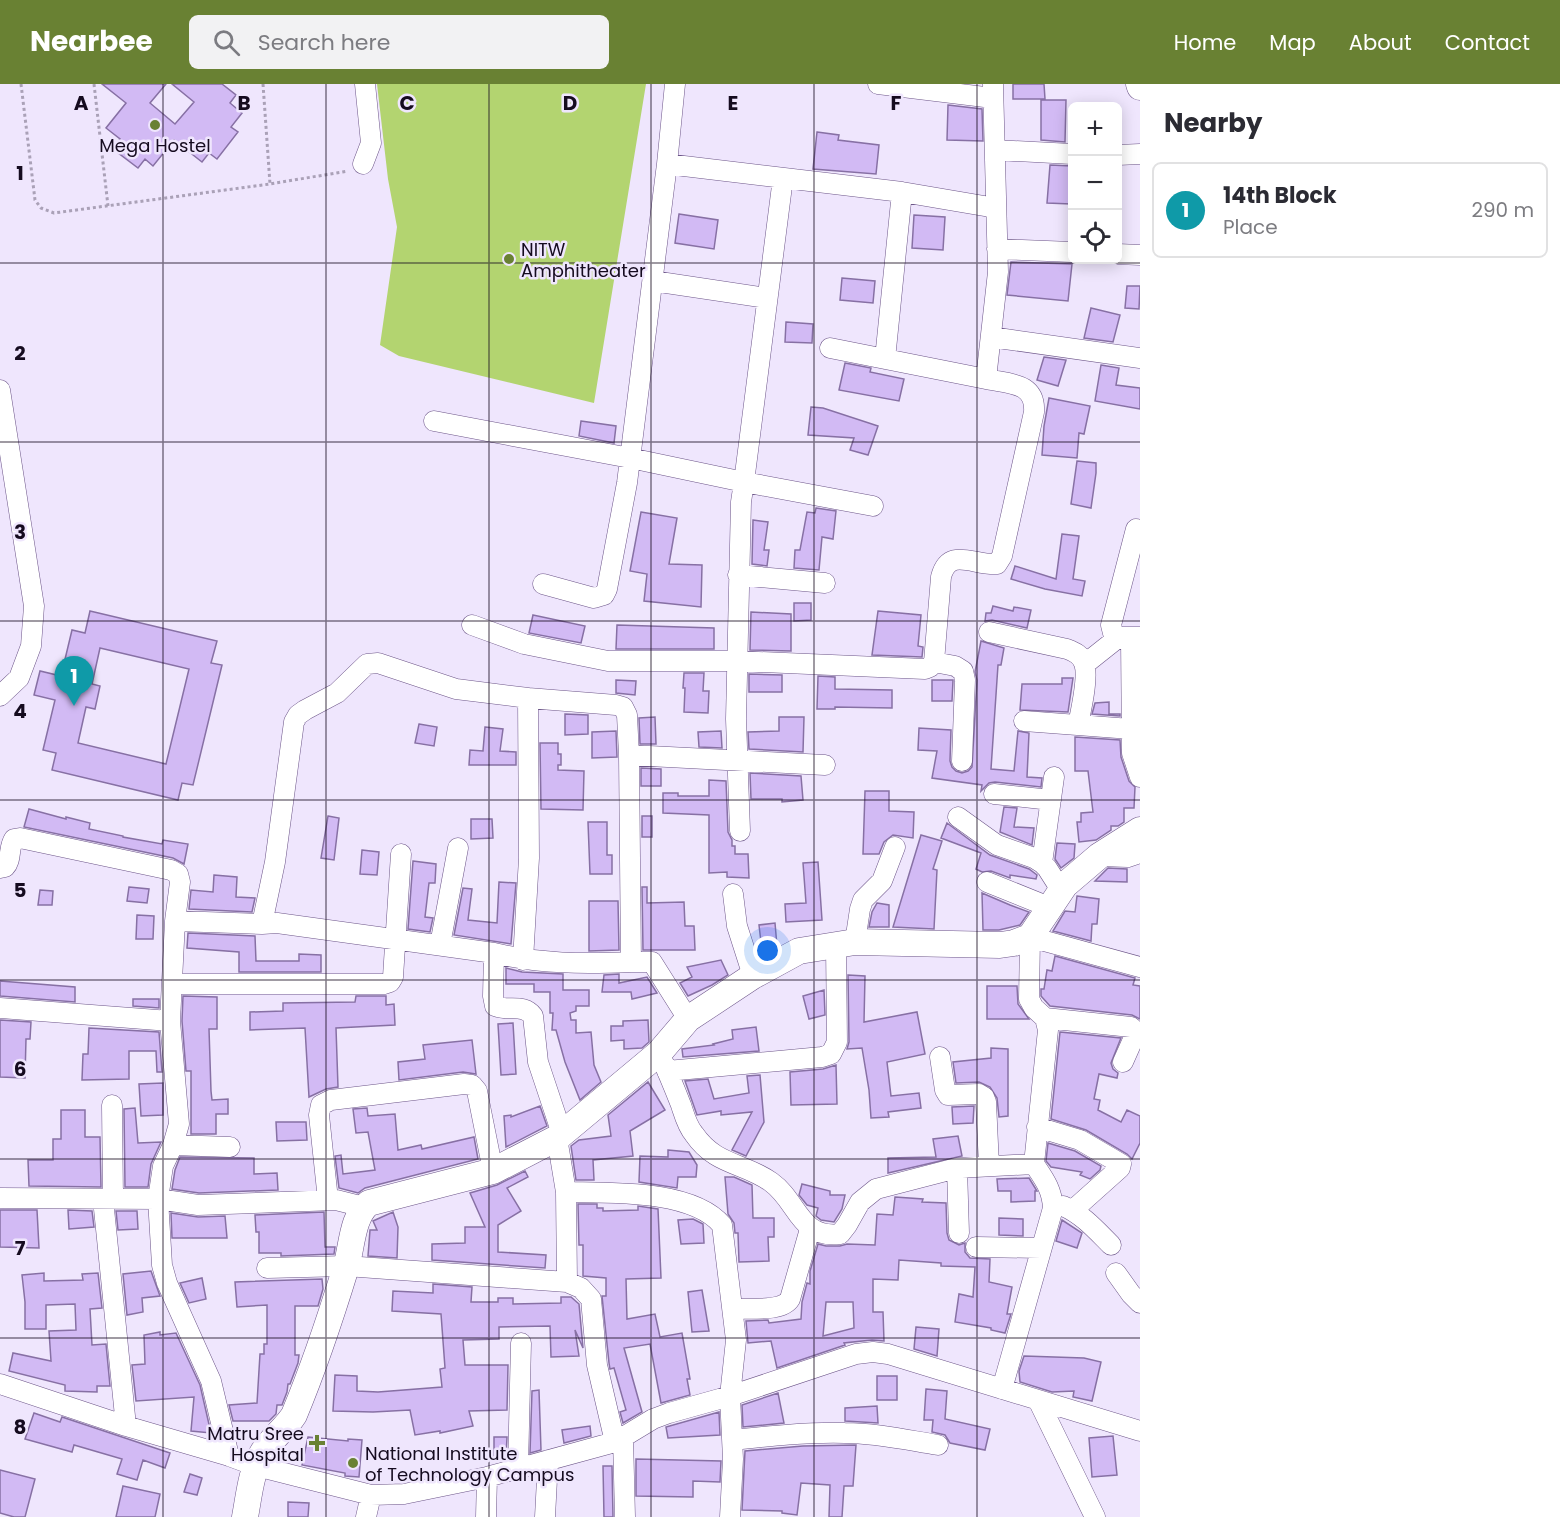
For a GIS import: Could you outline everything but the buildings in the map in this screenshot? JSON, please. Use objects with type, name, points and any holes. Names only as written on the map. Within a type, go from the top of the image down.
[{"type":"street","points":[[363,164],[371,143],[365,84]]},
{"type":"street","points":[[543,584],[594,598],[604,595],[630,458],[675,84]]},
{"type":"street","points":[[878,84],[993,91],[998,272],[986,379]]},
{"type":"street","points":[[996,150],[1068,154]]},
{"type":"street","points":[[1122,155],[1140,154]]},
{"type":"street","points":[[667,164],[902,192],[996,207]]},
{"type":"street","points":[[740,831],[736,661],[741,502],[783,178]]},
{"type":"street","points":[[885,359],[902,192]]},
{"type":"street","points":[[997,249],[1068,252]]},
{"type":"street","points":[[1122,254],[1140,255]]},
{"type":"street","points":[[653,281],[767,298]]},
{"type":"street","points":[[991,337],[1140,358]]},
{"type":"street","points":[[472,625],[524,644],[608,661],[736,661],[930,668],[934,662],[941,577],[944,566],[951,561],[961,559],[985,565],[997,564],[1002,556],[1035,400],[1030,391],[1021,387],[830,348]]},
{"type":"street","points":[[0,390],[34,606],[31,646],[19,678],[0,696]]},
{"type":"street","points":[[434,422],[873,506]]},
{"type":"street","points":[[1130,637],[1113,633],[1111,625],[1139,526]]},
{"type":"street","points":[[738,575],[825,583]]},
{"type":"street","points":[[988,632],[1078,653],[1085,664],[1078,725]]},
{"type":"street","points":[[1085,664],[1130,637]]},
{"type":"street","points":[[1130,637],[1132,753],[1140,777]]},
{"type":"street","points":[[934,662],[955,666],[963,671],[965,680],[962,761]]},
{"type":"street","points":[[262,924],[275,862],[294,722],[298,715],[330,698],[362,668],[370,663],[378,663],[456,689],[623,707],[627,715],[629,755],[631,962]]},
{"type":"street","points":[[523,960],[529,858],[528,698]]},
{"type":"street","points":[[1024,721],[1131,729]]},
{"type":"street","points":[[629,755],[825,765]]},
{"type":"street","points":[[1042,863],[1054,777]]},
{"type":"street","points":[[994,794],[1051,800]]},
{"type":"street","points":[[958,817],[997,845],[1042,863],[1047,868],[1055,899]]},
{"type":"street","points":[[1002,1389],[1053,1208],[1048,1184],[1034,1164],[1048,1030],[1045,1018],[1034,1008],[1029,999],[1030,937],[1055,899],[1098,856],[1140,830]]},
{"type":"street","points":[[0,868],[9,863],[10,845],[14,839],[20,838],[171,870],[178,874],[180,882],[175,921],[170,1021],[179,1124],[173,1145],[163,1166],[158,1199],[162,1265],[167,1283],[211,1381],[229,1456]]},
{"type":"street","points":[[663,1062],[822,1057],[831,1054],[837,1042],[845,943],[863,900],[882,881],[895,847]]},
{"type":"street","points":[[441,945],[458,848]]},
{"type":"street","points":[[1098,856],[1128,857],[1140,853]]},
{"type":"street","points":[[172,984],[384,984],[390,982],[393,977],[401,854]]},
{"type":"street","points":[[987,882],[1055,899]]},
{"type":"street","points":[[733,894],[737,926],[753,976]]},
{"type":"street","points":[[175,921],[277,923],[395,941],[441,945],[523,960],[578,963],[652,962],[688,1019]]},
{"type":"street","points":[[245,1517],[255,1466],[263,1451],[294,1415],[346,1266],[358,1216],[369,1203],[493,1171],[560,1136],[663,1062],[688,1019],[753,976],[799,951],[845,943],[1000,945],[1030,937],[1140,967]]},
{"type":"street","points":[[494,953],[493,996],[495,1006],[502,1009],[525,1009],[533,1016],[538,1062],[560,1136],[566,1192],[567,1282]]},
{"type":"street","points":[[0,1008],[170,1021]]},
{"type":"street","points":[[1045,1018],[1131,1027],[1135,1035],[1123,1062]]},
{"type":"street","points":[[940,1058],[945,1090],[948,1095],[979,1094],[984,1096],[989,1166]]},
{"type":"street","points":[[663,1062],[692,1131],[701,1144],[716,1157],[770,1181],[784,1193],[802,1221],[810,1229],[829,1235],[840,1234],[860,1202],[876,1189],[957,1168],[1034,1164]]},
{"type":"street","points":[[328,1200],[318,1115],[321,1105],[331,1100],[464,1084],[472,1085],[477,1091],[493,1171]]},
{"type":"street","points":[[112,1106],[108,1199],[126,1426]]},
{"type":"street","points":[[1037,1128],[1080,1140],[1121,1164],[1120,1168],[1073,1210]]},
{"type":"street","points":[[173,1145],[230,1147]]},
{"type":"street","points":[[957,1168],[959,1233]]},
{"type":"street","points":[[566,1192],[643,1193],[674,1200],[715,1216],[722,1225],[736,1340],[730,1396],[733,1440],[730,1517]]},
{"type":"street","points":[[0,1198],[158,1199],[198,1205],[328,1200],[364,1207]]},
{"type":"street","points":[[1053,1201],[1073,1210],[1111,1245]]},
{"type":"street","points":[[733,1309],[780,1307],[787,1304],[810,1229]]},
{"type":"street","points":[[976,1247],[1041,1248]]},
{"type":"street","points":[[267,1268],[346,1266],[567,1282],[581,1288],[591,1299],[597,1365],[619,1439],[625,1517]]},
{"type":"street","points":[[1116,1273],[1140,1303]]},
{"type":"street","points":[[518,1468],[521,1343]]},
{"type":"street","points":[[0,1384],[255,1466],[371,1495],[404,1494],[487,1477],[548,1460],[619,1439],[653,1419],[669,1413],[730,1396],[856,1354],[873,1352],[888,1354],[1140,1431]]},
{"type":"street","points":[[1038,1400],[1095,1517]]},
{"type":"street","points":[[733,1440],[788,1434],[846,1433],[938,1445]]},
{"type":"street","points":[[545,1517],[548,1460]]},
{"type":"street","points":[[486,1517],[487,1477]]},
{"type":"street","points":[[366,1517],[371,1495]]},
{"type":"path","points":[[21,84],[35,200],[41,208],[54,213],[343,173],[363,164]]},
{"type":"path","points":[[94,84],[108,206]]},
{"type":"path","points":[[263,84],[270,184]]},
{"type":"green space","points":[[377,84],[646,84],[594,403],[399,356],[380,345],[397,227],[388,179]]},
{"type":"place","name":"Mega Hostel","points":[[155,125]]},
{"type":"place","name":"NITW Amphitheater","points":[[509,259]]},
{"type":"place","name":"14th Block","points":[[74,706]]},
{"type":"place","name":"Matru Sree Hospital","points":[[317,1443]]},
{"type":"place","name":"National Institute of Technology Campus","points":[[353,1463]]}]
